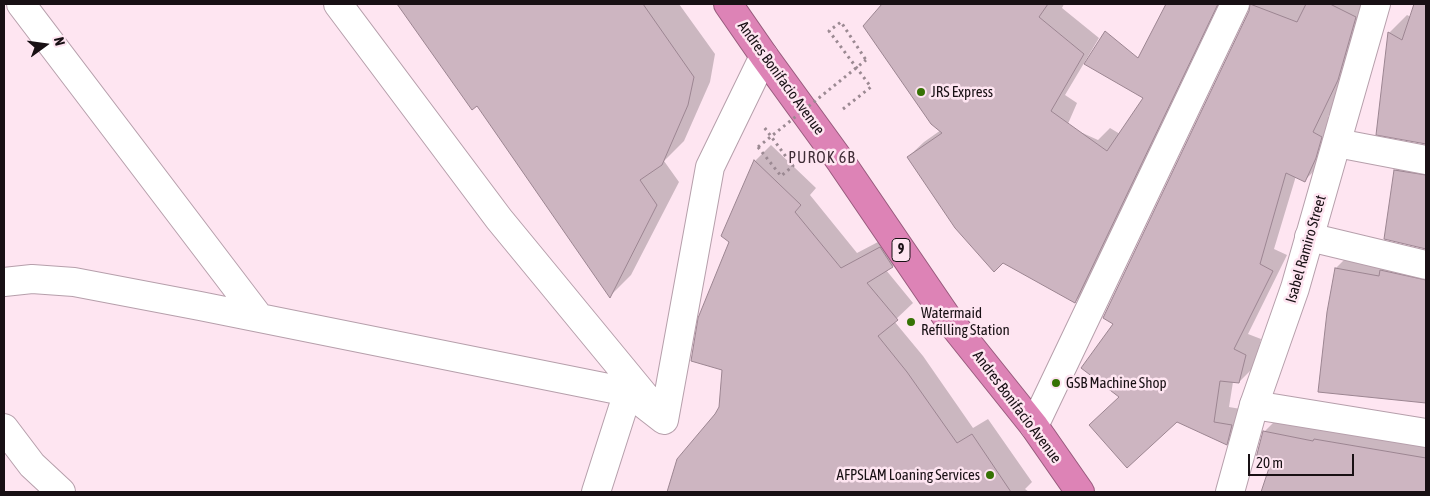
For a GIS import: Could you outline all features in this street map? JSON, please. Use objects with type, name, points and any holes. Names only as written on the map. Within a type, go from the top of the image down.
[{"type":"highway","name":"Andres Bonifacio Avenue","points":[[728,4],[946,316],[1034,426],[1080,492]]},
{"type":"street","points":[[21,4],[259,318]]},
{"type":"street","points":[[338,4],[499,219],[664,420]]},
{"type":"street","points":[[1034,426],[1235,4]]},
{"type":"street","name":"Isabel Ramiro Street","points":[[1230,492],[1254,405],[1295,288],[1376,4]]},
{"type":"street","points":[[664,420],[710,167],[764,56]]},
{"type":"street","points":[[1336,143],[1426,160]]},
{"type":"street","points":[[1310,237],[1426,265]]},
{"type":"street","points":[[4,282],[32,279],[74,282],[628,392],[664,420]]},
{"type":"street","points":[[596,492],[628,392]]},
{"type":"street","points":[[1254,405],[1426,433]]},
{"type":"street","points":[[4,428],[32,465],[60,492]]},
{"type":"path","points":[[743,99],[793,166],[781,176],[758,147],[866,60],[841,22],[828,31],[871,88],[817,129]]},
{"type":"building","points":[[397,4],[643,4],[694,77],[688,105],[662,165],[640,180],[657,205],[610,298],[477,106],[472,110]]},
{"type":"building","points":[[882,4],[1048,4],[1039,17],[1084,54],[1051,111],[1107,151],[1143,98],[1084,64],[1105,31],[1138,58],[1166,4],[1218,4],[1075,303],[1003,263],[994,272],[955,228],[907,157],[942,133],[931,124],[863,26]]},
{"type":"building","points":[[1250,4],[1297,22],[1306,4],[1330,4],[1356,17],[1338,80],[1313,132],[1322,137],[1316,158],[1305,182],[1286,173],[1260,264],[1273,271],[1234,349],[1246,355],[1239,383],[1220,381],[1214,422],[1232,425],[1227,445],[1177,422],[1127,468],[1089,425],[1119,397],[1081,368],[1113,324],[1103,318],[1249,11]]},
{"type":"building","points":[[1414,4],[1426,4],[1426,144],[1376,135],[1388,32],[1402,40]]},
{"type":"building","points":[[754,160],[801,205],[795,212],[841,268],[880,247],[893,267],[867,283],[898,320],[878,336],[907,372],[957,443],[972,434],[1011,492],[667,492],[677,459],[719,407],[722,370],[691,361],[698,318],[729,242],[721,236]]},
{"type":"building","points":[[1394,170],[1426,175],[1426,249],[1384,239]]},
{"type":"building","points":[[1335,268],[1379,276],[1380,270],[1426,280],[1426,403],[1318,392],[1327,312]]},
{"type":"building","points":[[1263,431],[1313,441],[1314,439],[1426,458],[1426,492],[1261,492],[1270,465],[1256,458]]},
{"type":"place","name":"JRS Express","points":[[921,92]]},
{"type":"place","name":"Watermaid Refilling Station","points":[[911,322]]},
{"type":"place","name":"GSB Machine Shop","points":[[1056,383]]},
{"type":"place","name":"AFPSLAM Loaning Services","points":[[990,475]]},
{"type":"district","name":"PUROK 6B","points":[[822,158]]}]
